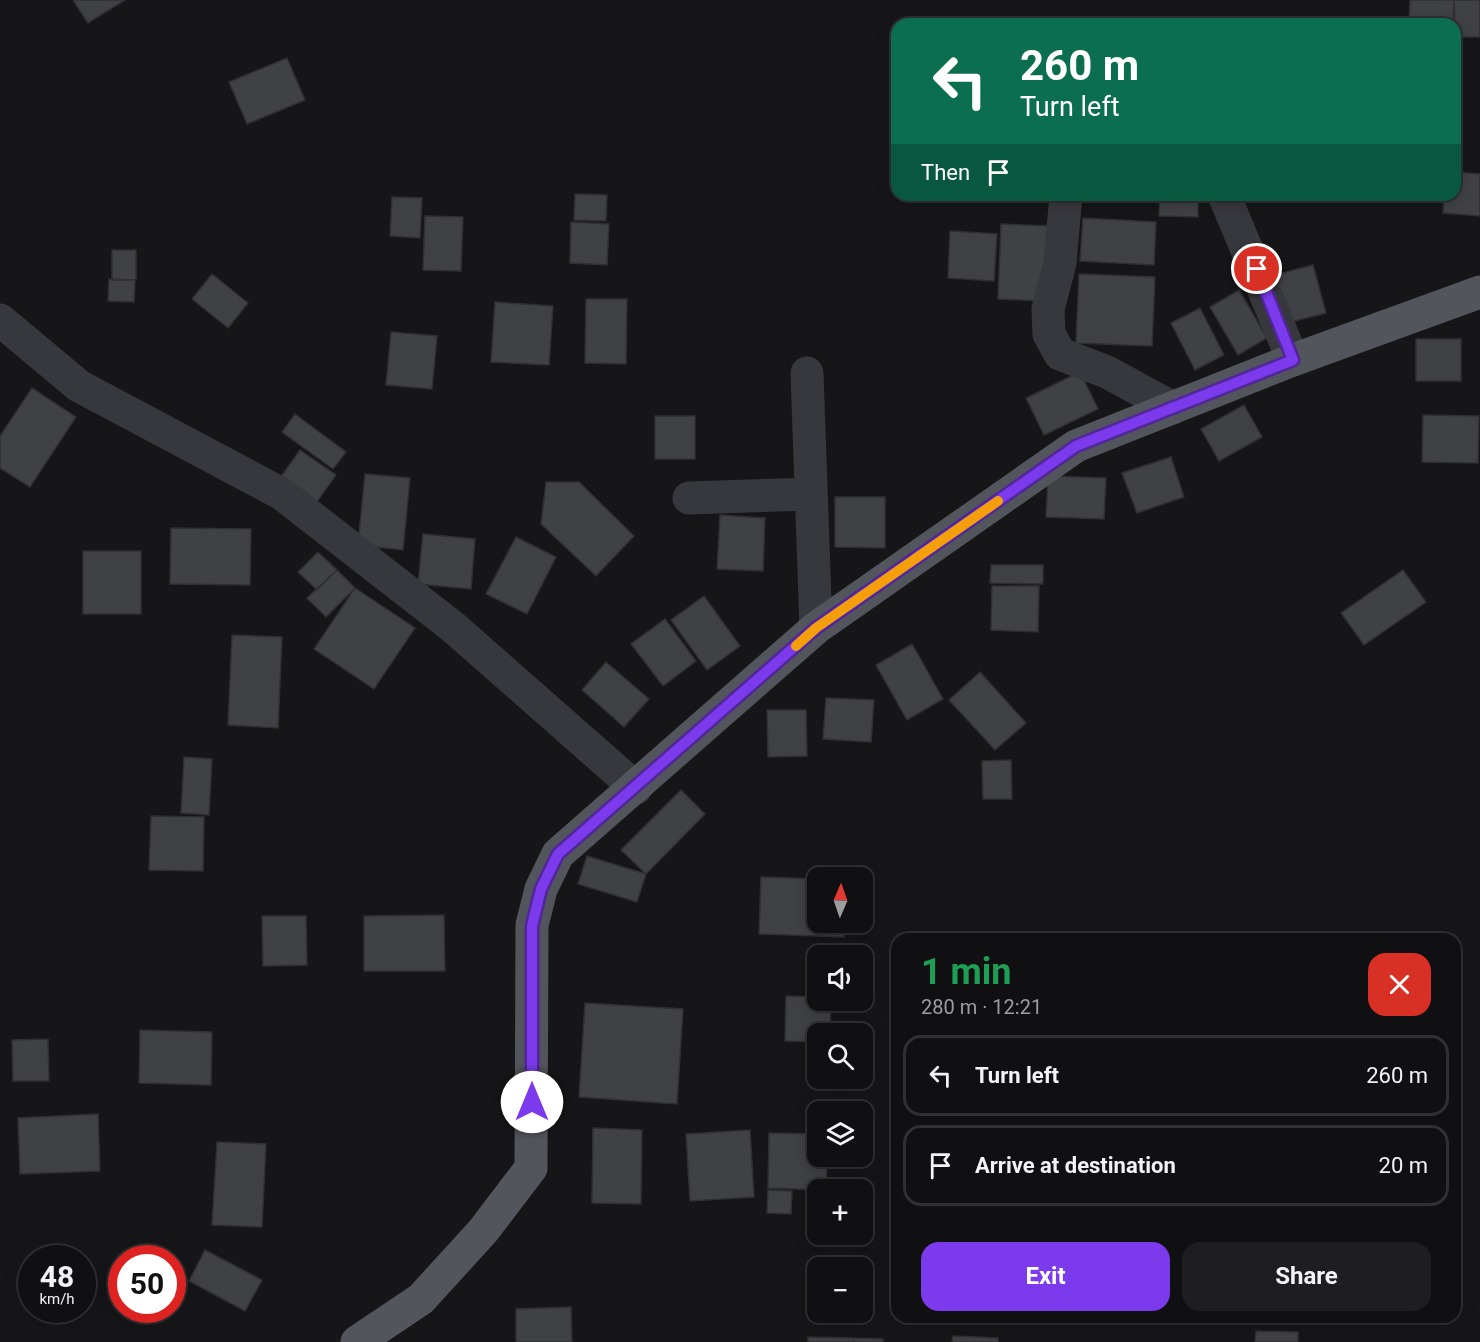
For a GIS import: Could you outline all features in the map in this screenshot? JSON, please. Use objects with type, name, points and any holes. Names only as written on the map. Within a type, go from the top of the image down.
[{"type":"main road","points":[[357,1342],[421,1299],[483,1231],[531,1168],[532,926],[541,889],[558,854],[816,628],[1076,446],[1293,360],[1480,292]]},
{"type":"street","points":[[1065,201],[1060,263],[1048,309],[1049,334],[1060,354],[1107,372],[1173,408]]},
{"type":"street","points":[[1227,201],[1293,360]]},
{"type":"street","points":[[0,320],[79,386],[282,494],[453,627],[636,788]]},
{"type":"street","points":[[807,373],[816,628]]},
{"type":"street","points":[[689,498],[811,494]]},
{"type":"building","points":[[73,0],[125,0],[88,23]]},
{"type":"building","points":[[1410,0],[1454,0],[1453,18],[1409,18]]},
{"type":"building","points":[[1454,0],[1480,0],[1480,37],[1461,37],[1461,18],[1454,18]]},
{"type":"building","points":[[287,58],[305,100],[247,124],[229,82]]},
{"type":"building","points":[[1461,172],[1480,174],[1480,216],[1443,213],[1444,201],[1461,201]]},
{"type":"building","points":[[575,194],[607,195],[606,221],[574,220]]},
{"type":"building","points":[[392,197],[422,198],[420,238],[390,236]]},
{"type":"building","points":[[1160,201],[1198,201],[1198,217],[1159,216]]},
{"type":"building","points":[[425,216],[463,217],[461,271],[423,270]]},
{"type":"building","points":[[1083,218],[1156,222],[1154,265],[1080,261]]},
{"type":"building","points":[[571,222],[609,224],[607,265],[570,263]]},
{"type":"building","points":[[1001,224],[1048,226],[1044,301],[998,299]]},
{"type":"building","points":[[950,231],[997,234],[994,281],[948,278]]},
{"type":"building","points":[[112,250],[136,250],[136,280],[112,280]]},
{"type":"building","points":[[1313,265],[1326,313],[1283,324],[1271,276]]},
{"type":"building","points":[[212,274],[248,303],[228,328],[192,299]]},
{"type":"building","points":[[1079,274],[1155,277],[1152,346],[1076,343]]},
{"type":"building","points":[[109,279],[135,280],[134,302],[108,301]]},
{"type":"building","points":[[1239,290],[1267,338],[1238,355],[1210,307]]},
{"type":"building","points":[[586,299],[627,299],[626,364],[585,363]]},
{"type":"building","points":[[495,302],[553,306],[549,365],[491,362]]},
{"type":"building","points":[[1200,308],[1224,355],[1195,370],[1171,323]]},
{"type":"building","points":[[391,332],[437,336],[432,389],[386,385]]},
{"type":"building","points":[[1416,339],[1461,339],[1461,381],[1416,381]]},
{"type":"building","points":[[1080,372],[1098,409],[1044,435],[1026,398]]},
{"type":"building","points":[[32,388],[76,417],[30,487],[0,468],[0,436]]},
{"type":"building","points":[[1244,405],[1262,437],[1219,461],[1201,429]]},
{"type":"building","points":[[295,414],[346,452],[333,469],[282,432]]},
{"type":"building","points":[[1423,415],[1479,416],[1478,463],[1422,462]]},
{"type":"building","points":[[655,416],[695,416],[695,459],[655,459]]},
{"type":"building","points":[[300,450],[336,475],[316,503],[280,478]]},
{"type":"building","points":[[1171,457],[1184,497],[1137,513],[1122,473]]},
{"type":"building","points":[[365,474],[410,478],[403,550],[358,545]]},
{"type":"building","points":[[1048,476],[1106,478],[1104,519],[1046,517]]},
{"type":"building","points":[[546,482],[579,482],[634,536],[596,576],[541,524]]},
{"type":"building","points":[[835,497],[885,497],[885,548],[835,547]]},
{"type":"building","points":[[720,515],[765,518],[763,571],[717,569]]},
{"type":"building","points":[[171,528],[251,529],[250,585],[170,584]]},
{"type":"building","points":[[423,534],[475,539],[471,589],[418,584]]},
{"type":"building","points":[[516,537],[556,557],[527,614],[486,594]]},
{"type":"building","points":[[83,551],[141,551],[141,614],[83,614]]},
{"type":"building","points":[[318,552],[337,570],[317,590],[298,572]]},
{"type":"building","points":[[991,565],[1043,565],[1043,584],[990,583]]},
{"type":"building","points":[[337,570],[355,588],[326,617],[307,598]]},
{"type":"building","points":[[1403,570],[1426,602],[1364,645],[1341,613]]},
{"type":"building","points":[[992,586],[1039,586],[1038,632],[991,630]]},
{"type":"building","points":[[355,588],[415,628],[374,689],[314,649]]},
{"type":"building","points":[[704,596],[740,646],[707,670],[671,620]]},
{"type":"building","points":[[665,619],[696,661],[663,686],[631,644]]},
{"type":"building","points":[[232,635],[282,637],[278,728],[228,725]]},
{"type":"building","points":[[912,644],[943,699],[907,720],[876,665]]},
{"type":"building","points":[[606,662],[649,699],[624,727],[582,690]]},
{"type":"building","points":[[980,672],[1026,723],[995,750],[949,700]]},
{"type":"building","points":[[826,698],[874,700],[871,742],[823,739]]},
{"type":"building","points":[[767,710],[806,710],[807,756],[768,757]]},
{"type":"building","points":[[184,757],[212,759],[209,815],[181,813]]},
{"type":"building","points":[[1011,760],[1012,799],[983,799],[982,761]]},
{"type":"building","points":[[681,790],[705,814],[646,874],[621,850]]},
{"type":"building","points":[[151,816],[204,817],[203,871],[149,870]]},
{"type":"building","points":[[587,856],[646,874],[637,902],[578,884]]},
{"type":"building","points":[[761,877],[807,879],[807,933],[844,933],[844,937],[759,934]]},
{"type":"building","points":[[444,915],[445,971],[364,971],[364,916]]},
{"type":"building","points":[[262,916],[306,916],[307,965],[263,966]]},
{"type":"building","points":[[786,996],[807,997],[807,1011],[831,1011],[830,1023],[807,1023],[807,1042],[785,1041]]},
{"type":"building","points":[[585,1003],[683,1009],[677,1104],[579,1097]]},
{"type":"building","points":[[140,1030],[212,1032],[211,1085],[139,1083]]},
{"type":"building","points":[[48,1039],[49,1081],[13,1081],[12,1040]]},
{"type":"building","points":[[98,1114],[100,1171],[20,1174],[18,1118]]},
{"type":"building","points":[[593,1128],[642,1130],[641,1204],[592,1203]]},
{"type":"building","points":[[750,1130],[754,1197],[690,1201],[686,1134]]},
{"type":"building","points":[[769,1133],[807,1134],[807,1167],[827,1167],[826,1179],[807,1179],[807,1189],[768,1188]]},
{"type":"building","points":[[217,1142],[266,1144],[262,1227],[212,1225]]},
{"type":"building","points":[[768,1190],[792,1191],[791,1214],[767,1213]]},
{"type":"building","points":[[205,1250],[262,1280],[245,1311],[189,1281]]},
{"type":"building","points":[[571,1307],[572,1342],[516,1342],[516,1309]]},
{"type":"building","points":[[1256,1331],[1298,1332],[1298,1342],[1255,1342]]},
{"type":"building","points":[[953,1336],[998,1338],[998,1342],[952,1342]]},
{"type":"building","points":[[808,1337],[854,1338],[853,1342],[808,1342]]},
{"type":"building","points":[[854,1338],[883,1339],[883,1342],[853,1342]]},
{"type":"slow traffic","points":[[796,646],[816,628],[998,501]]},
{"type":"route","points":[[532,1102],[532,926],[541,889],[558,854],[816,628],[1076,446],[1293,360],[1257,269]]}]
